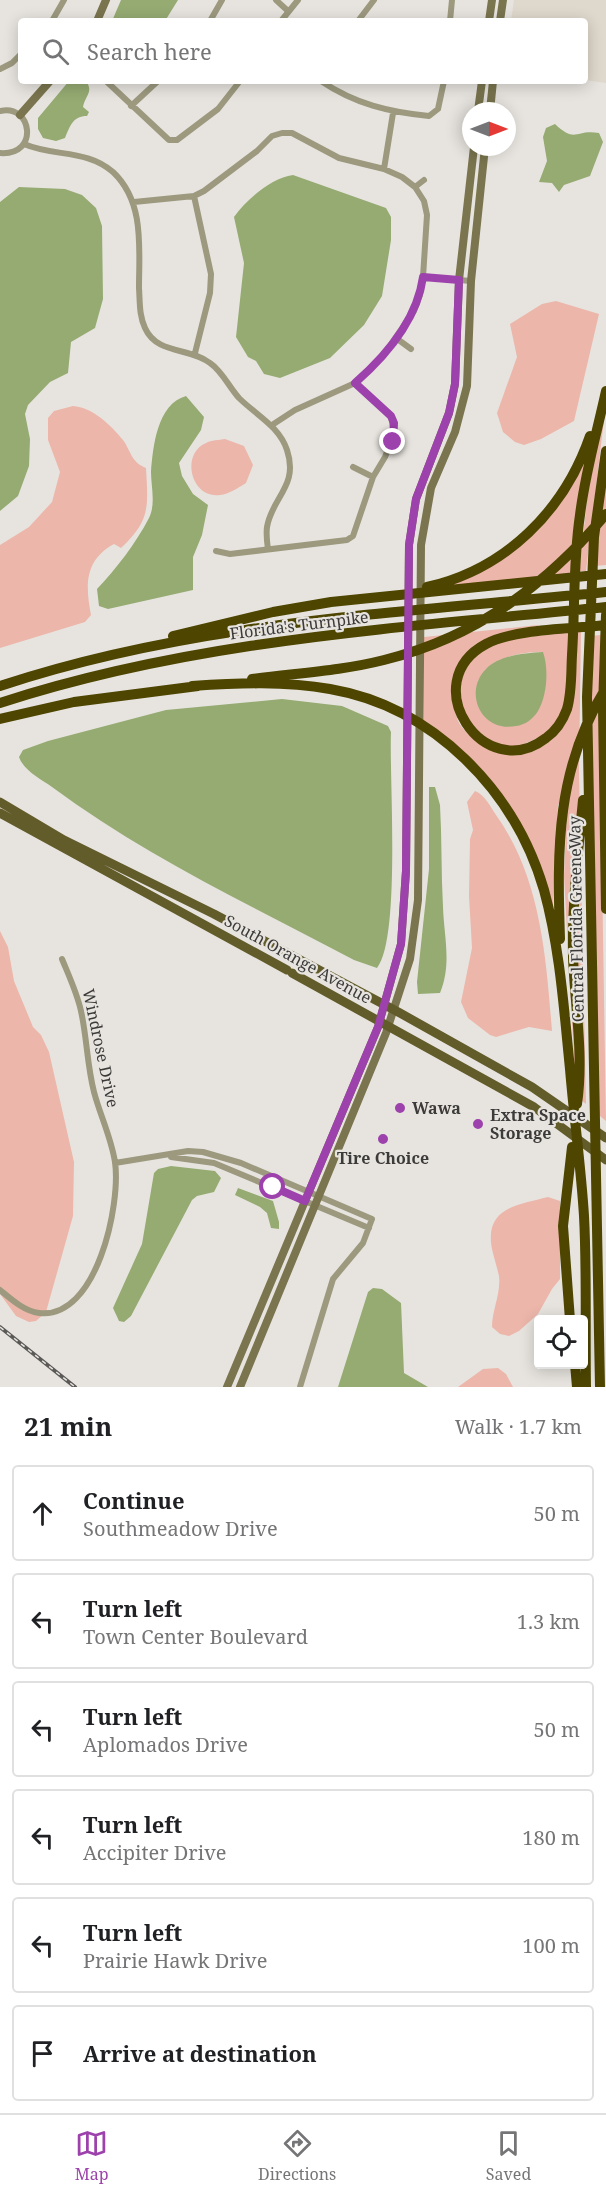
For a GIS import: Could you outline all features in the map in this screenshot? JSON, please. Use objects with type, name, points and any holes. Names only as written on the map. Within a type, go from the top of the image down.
[{"type":"highway","points":[[36,674],[142,644],[251,617],[430,587],[464,575],[500,556],[534,529],[562,495],[579,465],[606,378]]},
{"type":"highway","points":[[605,628],[511,636],[479,648],[463,666],[456,687],[458,710],[470,730],[487,744],[506,750],[532,747],[548,737],[563,719],[567,707],[573,641],[576,570],[582,496],[606,391]]},
{"type":"highway","name":"Central Florida GreeneWay","points":[[600,1387],[588,753],[594,537],[606,451]]},
{"type":"highway","points":[[0,719],[74,702],[384,660],[459,634],[504,610],[550,574],[606,514]]},
{"type":"highway","points":[[376,597],[606,574]]},
{"type":"highway","name":"Florida's Turnpike","points":[[0,686],[36,674],[139,649],[232,632],[606,592]]},
{"type":"highway","name":"Florida's Turnpike","points":[[0,703],[142,665],[234,648],[606,607]]},
{"type":"highway","name":"Central Florida GreeneWay","points":[[606,615],[603,735],[606,909]]},
{"type":"highway","points":[[192,686],[227,684],[312,686],[364,698],[400,713],[426,728],[470,763],[511,814],[532,858],[554,933],[575,1103],[575,1148],[584,1216],[586,1387]]},
{"type":"highway","points":[[563,1012],[558,863],[563,805],[581,738],[606,688]]},
{"type":"highway","points":[[575,1103],[580,1074],[574,992],[573,897],[588,753]]},
{"type":"highway","points":[[570,1315],[563,1226],[575,1148]]},
{"type":"highway","points":[[575,1369],[577,1387]]},
{"type":"main road","points":[[98,18],[106,0]]},
{"type":"main road","points":[[489,18],[492,0]]},
{"type":"main road","points":[[500,18],[503,0]]},
{"type":"main road","points":[[20,115],[47,84]]},
{"type":"main road","points":[[479,102],[482,84]]},
{"type":"main road","points":[[491,102],[493,84]]},
{"type":"main road","points":[[240,1387],[317,1201],[385,1023],[385,1006],[401,944],[405,908],[409,545],[416,499],[449,413],[455,384],[459,280],[473,156]]},
{"type":"main road","points":[[227,1387],[307,1197],[385,1023],[395,1010],[410,959],[418,900],[419,580],[424,517],[431,488],[455,432],[467,386],[471,281],[484,156]]},
{"type":"main road","name":"South Orange Avenue","points":[[0,802],[64,840],[231,923],[395,1010],[532,1087],[606,1138]]},
{"type":"main road","name":"South Orange Avenue","points":[[0,813],[534,1107],[606,1160]]},
{"type":"street","points":[[54,18],[64,0]]},
{"type":"street","points":[[212,18],[222,0]]},
{"type":"street","points":[[276,0],[288,11]]},
{"type":"street","points":[[283,18],[298,0]]},
{"type":"street","points":[[360,18],[374,0]]},
{"type":"street","points":[[450,18],[452,0]]},
{"type":"street","points":[[0,69],[18,56]]},
{"type":"street","points":[[109,84],[169,140],[177,140],[218,109],[238,84]]},
{"type":"street","points":[[131,106],[155,84]]},
{"type":"street","points":[[327,84],[367,106],[429,116],[438,110],[443,84]]},
{"type":"street","points":[[0,111],[12,111],[20,115],[27,127],[24,144],[15,152],[0,153]]},
{"type":"street","points":[[384,169],[393,112]]},
{"type":"street","points":[[134,202],[194,196],[248,158],[272,136],[282,133],[292,133],[339,158],[384,169],[402,177],[415,187],[424,201],[427,215],[420,296],[414,311],[396,338],[372,368],[355,383],[295,410],[272,425]]},
{"type":"street","points":[[24,144],[38,150],[80,154],[99,163],[122,182],[134,202],[138,219],[140,314],[145,330],[168,349],[195,353],[212,364],[239,397],[272,425],[282,438],[290,467],[284,494],[270,515],[267,528],[268,549]]},
{"type":"street","points":[[415,187],[424,180]]},
{"type":"street","points":[[194,196],[211,274],[210,293],[195,353]]},
{"type":"street","points":[[423,277],[471,281]]},
{"type":"street","points":[[396,338],[411,349]]},
{"type":"street","points":[[216,551],[230,554],[347,540],[353,536],[373,477],[393,442],[394,423],[391,416],[355,383]]},
{"type":"street","points":[[353,467],[373,477]]},
{"type":"street","name":"Windrose Drive","points":[[0,1290],[16,1303],[38,1313],[58,1312],[80,1295],[97,1263],[113,1215],[115,1163],[88,1065],[81,1009],[62,959]]},
{"type":"street","points":[[115,1163],[188,1151],[203,1152],[241,1163],[307,1197]]},
{"type":"street","points":[[164,1156],[192,1158],[372,1220],[363,1243],[333,1279],[300,1387]]},
{"type":"street","points":[[237,1172],[241,1163]]},
{"type":"street","points":[[317,1201],[369,1228]]},
{"type":"shaded area","points":[[121,0],[178,0],[167,18],[113,18]]},
{"type":"shaded area","points":[[514,0],[606,0],[606,83],[588,80],[588,18],[511,18]]},
{"type":"shaded area","points":[[66,84],[88,84],[89,91],[83,107],[89,112],[87,116],[82,116],[73,122],[65,138],[56,141],[43,138],[38,129],[38,118]]},
{"type":"shaded area","points":[[555,124],[572,135],[599,133],[603,142],[590,176],[564,185],[559,192],[552,183],[539,182],[547,161],[543,137],[546,128]]},
{"type":"shaded area","points":[[293,175],[386,208],[391,217],[391,240],[382,296],[364,325],[330,358],[280,378],[264,374],[256,361],[248,357],[236,337],[244,263],[234,217],[245,204],[268,185]]},
{"type":"shaded area","points":[[19,187],[65,189],[82,195],[96,208],[102,226],[103,299],[95,328],[71,342],[68,373],[50,382],[28,405],[25,414],[30,439],[29,466],[18,496],[0,511],[0,202]]},
{"type":"shaded area","points":[[556,301],[599,314],[574,421],[541,439],[524,445],[515,442],[503,432],[497,413],[517,357],[510,324],[542,304]]},
{"type":"shaded area","points":[[186,396],[204,417],[201,430],[179,463],[182,476],[193,494],[208,505],[202,535],[193,557],[193,590],[108,609],[99,606],[97,589],[132,546],[151,513],[153,501],[151,472],[158,428],[169,408]]},
{"type":"shaded area","points":[[606,403],[586,571],[579,571],[588,492]]},
{"type":"shaded area","points":[[73,406],[94,413],[113,428],[134,459],[146,468],[147,503],[143,520],[121,548],[114,544],[104,550],[92,565],[88,583],[91,615],[85,622],[0,648],[0,545],[29,527],[52,502],[60,472],[48,440],[48,418],[54,411]]},
{"type":"shaded area","points":[[225,439],[244,446],[253,465],[246,483],[227,493],[210,494],[202,490],[192,475],[193,456],[206,443]]},
{"type":"shaded area","points":[[587,456],[573,574],[440,588],[519,547]]},
{"type":"shaded area","points":[[606,481],[606,565],[595,566]]},
{"type":"shaded area","points":[[538,625],[538,629],[474,648],[456,698],[456,711],[459,722],[467,733],[503,753],[561,728],[577,631],[581,630],[579,772],[586,1104],[576,1096],[564,876],[567,806],[558,804],[553,907],[496,787],[461,749],[424,721],[424,637]]},
{"type":"shaded area","points":[[570,631],[568,691],[563,709],[551,728],[532,742],[510,747],[499,746],[478,733],[464,710],[461,697],[464,671],[471,660],[481,651],[502,642],[524,636]],"holes":[[[543,652],[478,681],[491,667],[506,658],[524,653]]]},
{"type":"shaded area","points":[[601,635],[599,686],[606,1121],[595,1112],[590,636]]},
{"type":"shaded area","points":[[543,652],[546,666],[545,690],[541,705],[534,717],[523,724],[504,727],[485,717],[479,709],[476,689],[479,678],[486,669],[505,658]]},
{"type":"shaded area","points":[[282,699],[342,706],[388,726],[391,732],[391,892],[389,925],[384,951],[377,968],[354,960],[238,900],[124,836],[38,778],[29,771],[19,757],[23,750],[48,741],[166,710]]},
{"type":"shaded area","points":[[429,787],[435,787],[440,805],[446,972],[440,993],[418,994],[417,982],[429,869]]},
{"type":"shaded area","points":[[475,791],[487,801],[511,839],[532,892],[544,947],[552,1031],[529,1027],[496,1037],[468,1018],[461,1002],[472,948],[469,896],[470,839],[473,830],[467,802]]},
{"type":"shaded area","points":[[0,931],[8,947],[14,981],[33,1027],[41,1035],[49,1052],[74,1162],[73,1216],[46,1312],[36,1321],[29,1322],[16,1316],[0,1294]]},
{"type":"shaded area","points":[[171,1166],[215,1171],[221,1178],[214,1192],[197,1196],[192,1200],[131,1316],[124,1322],[119,1321],[113,1308],[142,1244],[154,1173],[158,1169]]},
{"type":"shaded area","points":[[238,1188],[273,1201],[279,1229],[271,1228],[267,1213],[260,1207],[235,1195]]},
{"type":"shaded area","points":[[548,1197],[560,1201],[560,1279],[538,1314],[534,1315],[519,1331],[509,1336],[500,1334],[492,1327],[499,1276],[491,1235],[498,1217],[505,1211]]},
{"type":"shaded area","points":[[373,1288],[382,1289],[401,1303],[404,1373],[428,1387],[338,1387],[368,1292]]},
{"type":"shaded area","points":[[498,1368],[506,1374],[513,1387],[458,1387],[483,1369]]},
{"type":"railway","points":[[0,1327],[75,1387]]},
{"type":"place","name":"Wawa","points":[[400,1108]]},
{"type":"place","name":"Extra Space Storage","points":[[478,1124]]},
{"type":"place","name":"Tire Choice","points":[[383,1139]]},
{"type":"route","points":[[273,1187],[305,1201],[378,1027],[388,999],[401,944],[406,871],[407,640],[411,521],[422,479],[449,413],[455,384],[458,353],[459,280],[423,277],[420,296],[407,322],[385,353],[355,383],[391,416],[394,423],[393,442]]}]
